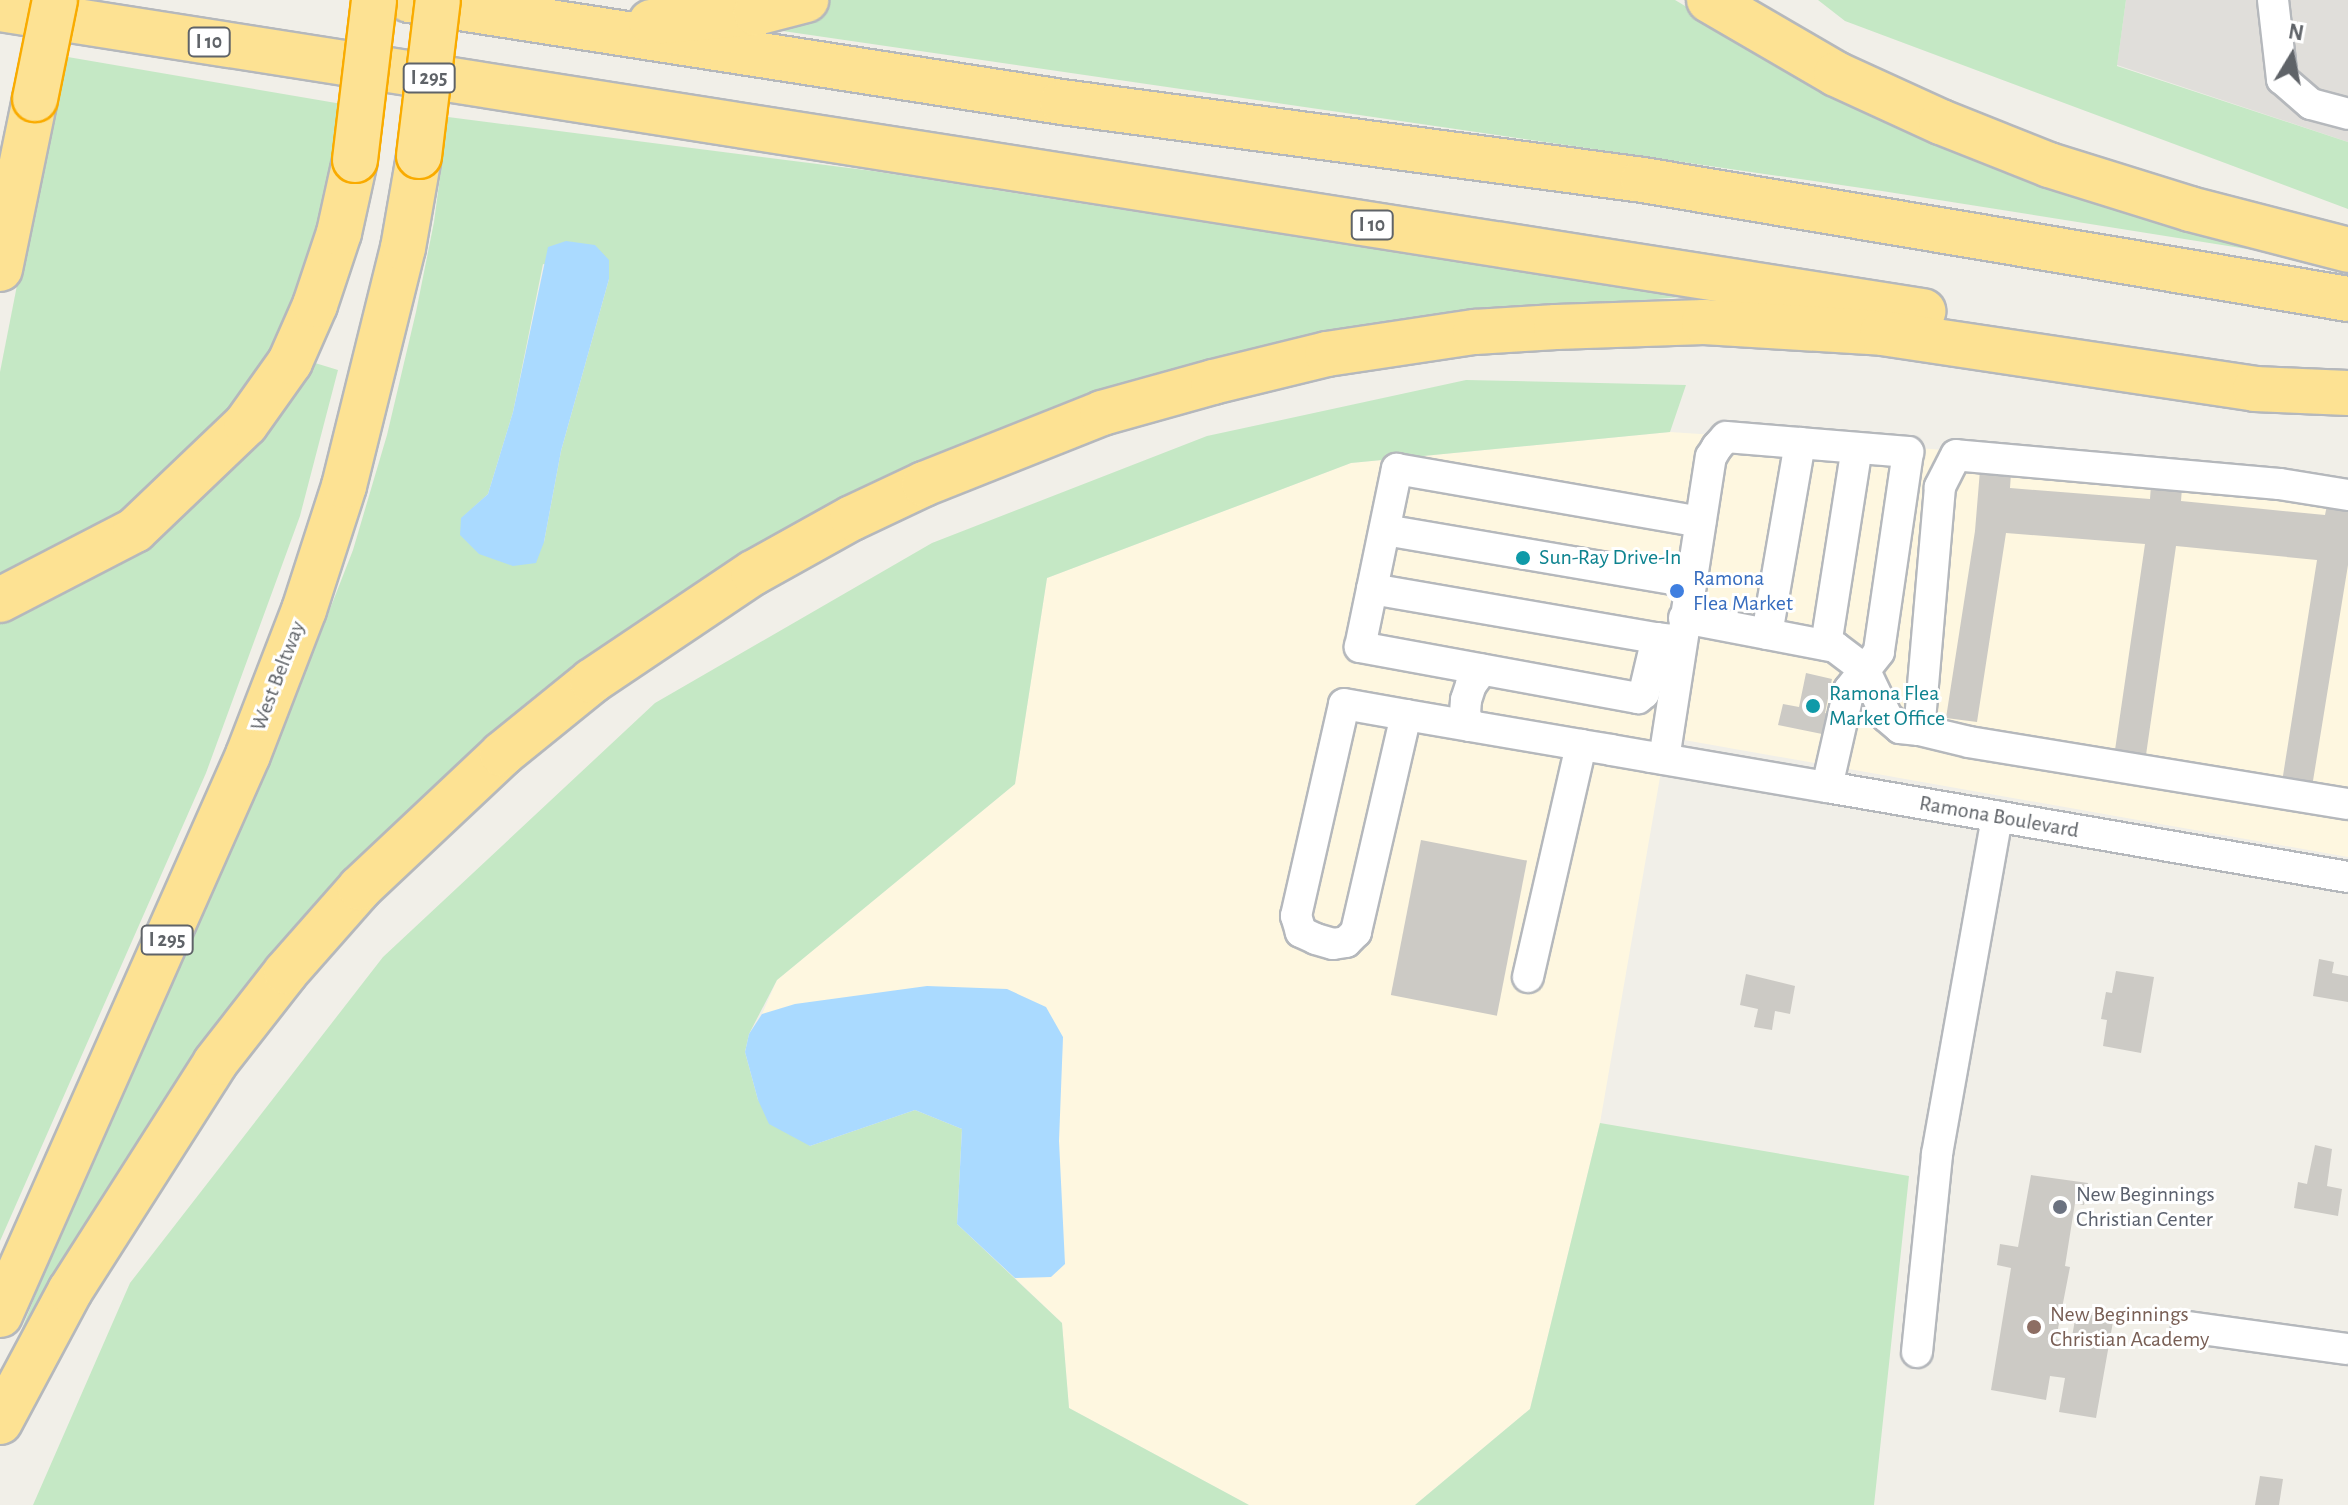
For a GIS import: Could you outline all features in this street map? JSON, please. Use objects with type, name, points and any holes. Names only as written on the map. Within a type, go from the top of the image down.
[{"type":"highway","points":[[6,598],[135,530],[246,424],[290,362],[315,305],[339,233],[355,160],[374,0]]},
{"type":"highway","points":[[409,0],[1062,102],[1643,180],[2348,299]]},
{"type":"highway","name":"West Beltway","points":[[0,1315],[248,755],[304,610],[344,486],[403,248],[419,156],[438,0]]},
{"type":"highway","points":[[591,29],[756,13],[806,0]]},
{"type":"highway","points":[[1709,0],[1836,74],[1941,122],[2049,165],[2190,209],[2348,250]]},
{"type":"highway","points":[[0,269],[35,99],[20,9]]},
{"type":"highway","name":"I 10","points":[[20,9],[2348,377]]},
{"type":"highway","points":[[0,1422],[70,1291],[215,1063],[286,972],[360,888],[502,754],[604,673],[753,573],[852,518],[924,484],[1102,413],[1213,382],[1327,354],[1475,332],[1704,322],[1882,333],[2255,389],[2348,393]]},
{"type":"street","points":[[2273,0],[2282,79],[2311,104],[2348,114]]},
{"type":"street","points":[[1700,522],[1397,469],[1360,647],[1638,698],[1644,693],[1674,632],[1690,582],[1711,457],[1726,437],[2279,484],[2348,495]]},
{"type":"street","points":[[1767,634],[1800,443]]},
{"type":"street","points":[[1826,645],[1857,448]]},
{"type":"street","points":[[1827,787],[1849,690],[1879,652],[1908,452]]},
{"type":"street","points":[[1919,730],[1940,487],[1956,455]]},
{"type":"street","points":[[1385,530],[1690,582]]},
{"type":"street","points":[[1372,589],[1674,632],[1767,634],[1826,645],[1835,647],[1864,669],[1887,717],[1900,728],[2348,804]]},
{"type":"street","points":[[1657,758],[1674,632]]},
{"type":"street","points":[[1470,726],[1465,714],[1466,700],[1482,670]]},
{"type":"street","name":"Ramona Boulevard","points":[[1406,715],[1356,932],[1346,942],[1333,944],[1316,939],[1301,932],[1296,916],[1344,704],[2348,877]]},
{"type":"street","points":[[1528,977],[1581,745]]},
{"type":"street","points":[[1917,1352],[1937,1154],[1997,816]]},
{"type":"street","points":[[2187,1327],[2348,1349]]},
{"type":"shaded area","points":[[2126,0],[2348,0],[2348,142],[2117,65]]},
{"type":"shaded area","points":[[1670,432],[2296,473],[2348,482],[2348,857],[1667,737],[1600,1123],[1530,1409],[1415,1505],[1249,1505],[1069,1408],[1062,1323],[1015,1278],[1051,1277],[1063,1037],[762,1014],[777,980],[1015,784],[1047,578],[1351,463]]},
{"type":"green space","points":[[829,0],[1675,0],[1702,16],[2298,257],[1882,191],[769,29]]},
{"type":"green space","points":[[1818,0],[2126,0],[2117,66],[2348,142],[2348,209],[1845,21]]},
{"type":"green space","points":[[62,56],[342,104],[335,158],[303,292],[248,394],[148,501],[0,585],[0,372]]},
{"type":"green space","points":[[448,117],[873,171],[1683,297],[1479,312],[1055,410],[467,762],[25,1343],[17,1341],[66,1219],[278,742],[353,550],[387,435],[434,222]],"holes":[[[543,264],[609,279],[561,451],[544,542],[462,518],[488,494],[513,412]]]},
{"type":"green space","points":[[302,359],[338,370],[300,516],[206,773],[0,1241],[0,614],[8,612]]},
{"type":"green space","points":[[1466,380],[1686,385],[1670,432],[1351,463],[1047,578],[1015,784],[777,980],[749,1034],[745,1052],[758,1100],[810,1146],[915,1110],[962,1129],[957,1224],[1062,1323],[1069,1408],[1249,1505],[33,1505],[130,1283],[383,957],[655,703],[932,543],[1207,436]]},
{"type":"green space","points":[[1600,1123],[1909,1176],[1874,1505],[1415,1505],[1530,1409]]},
{"type":"water","points":[[566,241],[595,245],[609,260],[609,279],[561,451],[544,542],[536,563],[513,566],[479,554],[460,535],[461,518],[488,494],[513,412],[548,247]]},
{"type":"water","points":[[927,986],[1007,989],[1046,1007],[1063,1037],[1059,1141],[1065,1264],[1051,1277],[1015,1278],[957,1224],[962,1129],[915,1110],[810,1146],[769,1124],[758,1100],[745,1052],[749,1034],[762,1014],[795,1004]]},
{"type":"building","points":[[1980,470],[2011,473],[2010,488],[2150,499],[2151,485],[2182,488],[2181,501],[2325,515],[2328,500],[2348,504],[2348,565],[2312,787],[2282,782],[2317,560],[2176,546],[2146,755],[2115,750],[2145,544],[2006,533],[1977,722],[1946,718],[1975,531]]},
{"type":"building","name":"Ramona Flea Market Office","points":[[1806,673],[1832,679],[1825,713],[1831,715],[1827,735],[1778,725],[1783,704],[1799,707]]},
{"type":"building","points":[[1421,840],[1527,861],[1497,1016],[1391,995]]},
{"type":"building","points":[[2319,959],[2334,962],[2332,973],[2348,976],[2348,1002],[2313,996]]},
{"type":"building","points":[[2116,971],[2154,977],[2141,1053],[2103,1046],[2107,1020],[2101,1019],[2106,992],[2112,993]]},
{"type":"building","points":[[1746,974],[1795,986],[1790,1014],[1775,1011],[1772,1030],[1754,1027],[1758,1009],[1740,1005]]},
{"type":"building","points":[[2315,1145],[2332,1149],[2327,1186],[2342,1189],[2338,1216],[2294,1208],[2298,1182],[2307,1184]]},
{"type":"building","points":[[2031,1175],[2088,1183],[2084,1205],[2075,1203],[2065,1266],[2070,1267],[2056,1339],[2071,1342],[2077,1309],[2114,1316],[2096,1418],[2059,1412],[2065,1378],[2050,1376],[2046,1400],[1991,1390],[2011,1268],[1997,1265],[2000,1244],[2018,1247]]},
{"type":"building","points":[[2260,1476],[2283,1479],[2279,1505],[2255,1505]]},
{"type":"place","name":"Sun-Ray Drive-In","points":[[1523,558]]},
{"type":"place","name":"Ramona Flea Market","points":[[1677,591]]},
{"type":"place","name":"Ramona Flea Market Office","points":[[1813,706]]},
{"type":"place","name":"New Beginnings Christian Center","points":[[2060,1207]]},
{"type":"place","name":"New Beginnings Christian Academy","points":[[2034,1327]]}]
